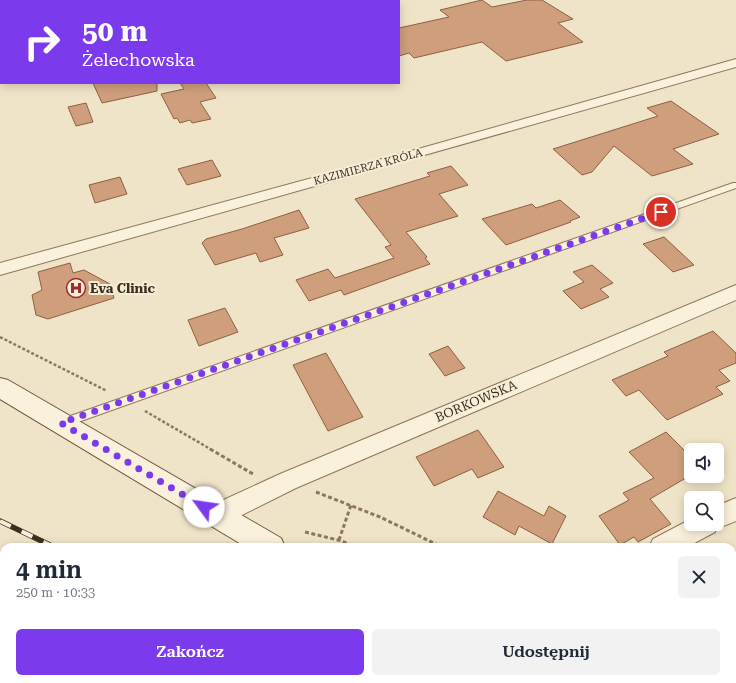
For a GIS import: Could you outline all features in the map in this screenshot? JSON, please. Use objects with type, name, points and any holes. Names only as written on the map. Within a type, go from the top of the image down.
[{"type":"main road","points":[[0,387],[264,543]]},
{"type":"street","name":"KAZIMIERZA KRÓLA","points":[[0,269],[431,150],[736,63]]},
{"type":"street","name":"BORKOWSKA","points":[[217,515],[288,481],[736,292]]},
{"type":"street","points":[[724,515],[736,509]]},
{"type":"street","points":[[670,543],[693,531]]},
{"type":"lane","points":[[61,423],[736,185]]},
{"type":"path","points":[[0,337],[127,401],[257,476],[288,481],[380,516],[434,543]]},
{"type":"path","points":[[339,540],[351,505]]},
{"type":"path","points":[[305,532],[339,540],[345,543]]},
{"type":"building","points":[[482,0],[492,7],[527,0],[542,0],[573,19],[558,23],[583,42],[506,61],[482,42],[414,58],[409,53],[400,56],[400,28],[449,17],[440,10]]},
{"type":"building","points":[[93,84],[157,84],[157,91],[102,103]]},
{"type":"building","points":[[181,84],[207,84],[216,98],[200,102],[211,119],[192,123],[190,120],[180,123],[177,118],[174,119],[161,94],[184,89]]},
{"type":"building","points":[[671,101],[719,134],[673,149],[693,164],[652,176],[614,146],[592,172],[582,175],[553,149],[658,116],[647,108]]},
{"type":"building","points":[[86,103],[93,122],[76,126],[68,107]]},
{"type":"building","points":[[212,160],[221,176],[187,185],[178,169]]},
{"type":"building","points":[[451,166],[468,185],[439,194],[458,216],[406,232],[427,257],[425,258],[430,264],[344,295],[341,290],[309,301],[296,280],[328,269],[335,278],[394,258],[385,247],[391,245],[355,199],[430,176],[427,173]]},
{"type":"building","points":[[120,177],[127,194],[95,203],[89,185]]},
{"type":"building","points":[[560,200],[580,217],[570,221],[571,222],[506,245],[482,219],[532,204],[536,208]]},
{"type":"building","points":[[299,210],[309,228],[274,238],[283,255],[260,262],[256,253],[215,265],[202,243],[206,239]]},
{"type":"building","points":[[664,237],[694,265],[673,272],[643,244]]},
{"type":"building","name":"Eva Clinic","points":[[70,263],[73,273],[84,270],[110,284],[114,298],[48,319],[36,315],[32,295],[42,290],[38,272]]},
{"type":"building","points":[[592,265],[613,283],[600,289],[609,297],[581,309],[563,291],[584,282],[573,272]]},
{"type":"building","points":[[225,308],[238,332],[199,346],[188,320]]},
{"type":"building","points":[[713,331],[736,353],[736,363],[719,370],[730,381],[716,387],[723,394],[667,420],[639,390],[626,396],[612,380],[668,356],[664,352]]},
{"type":"building","points":[[448,346],[465,368],[445,376],[429,354]]},
{"type":"building","points":[[326,353],[363,417],[328,431],[293,365]]},
{"type":"building","points":[[478,430],[504,467],[478,478],[472,469],[434,486],[416,457]]},
{"type":"building","points":[[666,432],[684,450],[684,479],[650,499],[671,524],[638,542],[634,537],[624,543],[619,543],[599,516],[629,500],[623,493],[654,478],[629,452]]},
{"type":"building","points":[[498,491],[544,516],[549,506],[566,516],[552,543],[519,526],[515,535],[483,517]]},
{"type":"railway","points":[[0,521],[46,543]]},
{"type":"place","name":"Eva Clinic","points":[[76,288]]},
{"type":"route","points":[[204,507],[61,423],[661,212]]}]
